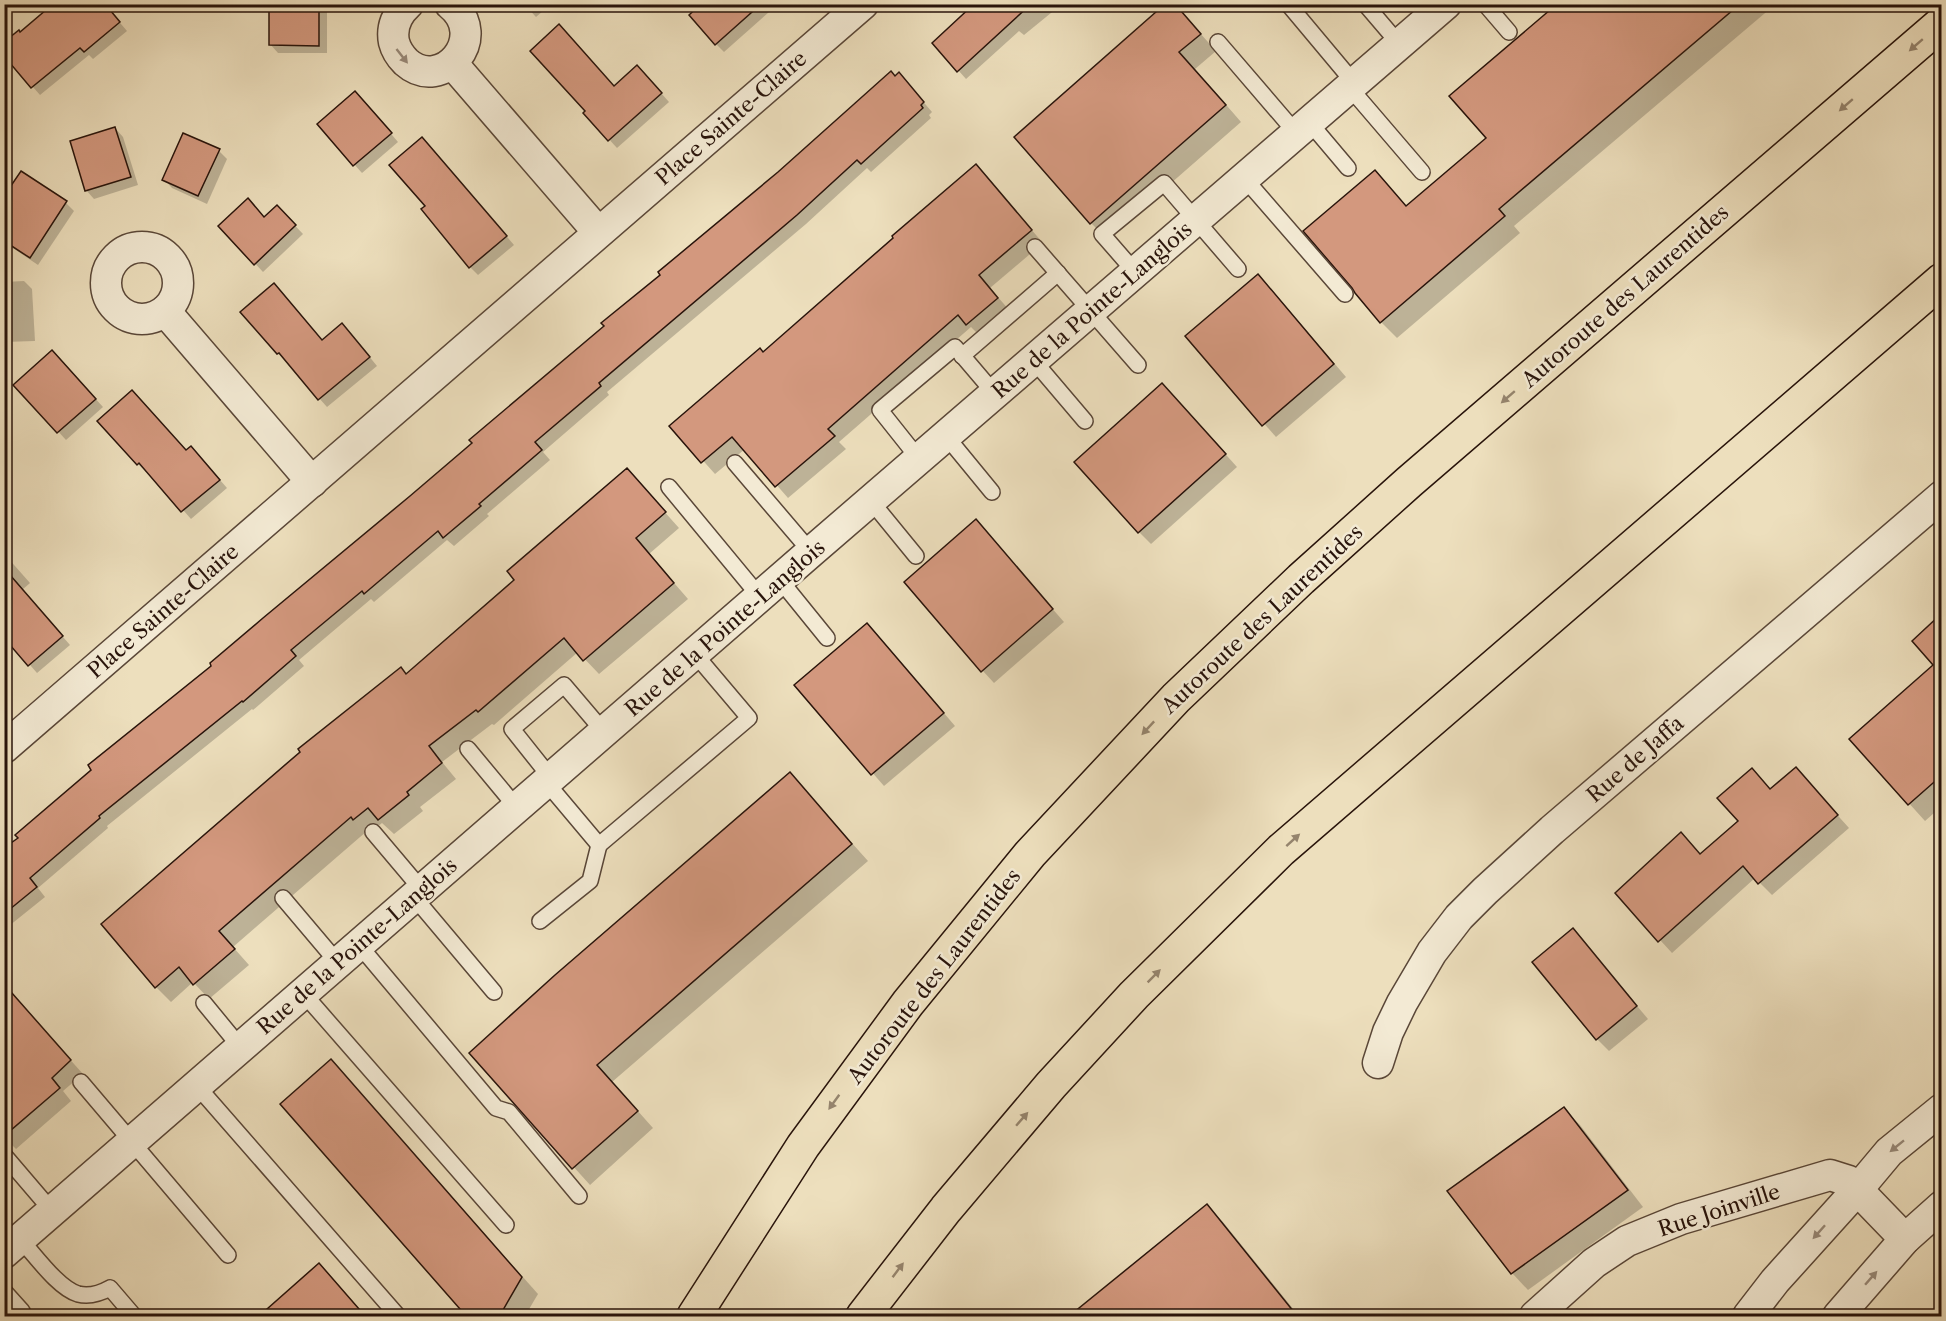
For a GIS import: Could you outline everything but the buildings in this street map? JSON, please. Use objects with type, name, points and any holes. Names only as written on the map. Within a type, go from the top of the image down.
[{"type":"highway","name":"Autoroute des Laurentides","points":[[694,1317],[803,1146],[908,1003],[1030,854],[1176,698],[1301,579],[1409,482],[1941,23]]},
{"type":"highway","points":[[863,1317],[946,1209],[1051,1085],[1134,995],[1281,850],[1941,280]]},
{"type":"street","points":[[408,4],[398,15],[393,28],[394,42],[399,55],[409,64],[421,70],[434,70],[452,63],[461,51],[466,38],[462,17],[450,4]]},
{"type":"street","name":"Place Sainte-Claire","points":[[8,739],[312,482],[863,4]]},
{"type":"street","name":"Rue de la Pointe-Langlois","points":[[12,1246],[1446,4]]},
{"type":"street","points":[[452,63],[598,232]]},
{"type":"street","points":[[165,311],[312,482]]},
{"type":"street","name":"Rue de Jaffa","points":[[1378,1063],[1388,1032],[1402,1003],[1432,952],[1459,917],[1570,815],[1941,496]]},
{"type":"street","points":[[1748,1317],[1775,1281],[1889,1152],[1941,1109]]},
{"type":"street","name":"Rue Joinville","points":[[1534,1317],[1594,1263],[1627,1241],[1681,1219],[1830,1175],[1849,1181],[1905,1239]]},
{"type":"street","points":[[1838,1317],[1905,1239],[1941,1206]]},
{"type":"lane","points":[[1288,4],[1422,172]]},
{"type":"lane","points":[[1365,4],[1400,45]]},
{"type":"lane","points":[[1485,4],[1509,32]]},
{"type":"lane","points":[[1218,42],[1303,129],[1348,168]]},
{"type":"lane","points":[[1245,179],[1345,294]]},
{"type":"lane","points":[[1136,273],[1102,234],[1164,183],[1238,269]]},
{"type":"lane","points":[[1035,248],[1138,365]]},
{"type":"lane","points":[[962,356],[1058,273]]},
{"type":"lane","points":[[920,459],[880,410],[955,346],[995,394]]},
{"type":"lane","points":[[1034,361],[1085,421]]},
{"type":"lane","points":[[946,436],[992,492]]},
{"type":"lane","points":[[735,463],[811,552]]},
{"type":"lane","points":[[669,487],[770,588],[827,638]]},
{"type":"lane","points":[[871,501],[916,556]]},
{"type":"lane","points":[[540,921],[590,881],[599,845],[749,718],[694,653]]},
{"type":"lane","points":[[599,845],[512,729],[564,685],[604,732]]},
{"type":"lane","points":[[468,749],[517,807]]},
{"type":"lane","points":[[373,832],[494,992]]},
{"type":"lane","points":[[283,898],[348,954],[496,1108],[509,1112],[579,1196]]},
{"type":"lane","points":[[303,993],[506,1225]]},
{"type":"lane","points":[[204,1003],[241,1047]]},
{"type":"lane","points":[[81,1082],[228,1255]]},
{"type":"lane","points":[[197,1086],[398,1317]]},
{"type":"lane","points":[[5,1156],[52,1211]]},
{"type":"lane","points":[[12,1246],[78,1294],[102,1293],[110,1288],[134,1317]]},
{"type":"lane","points":[[4,1291],[22,1311]]}]
